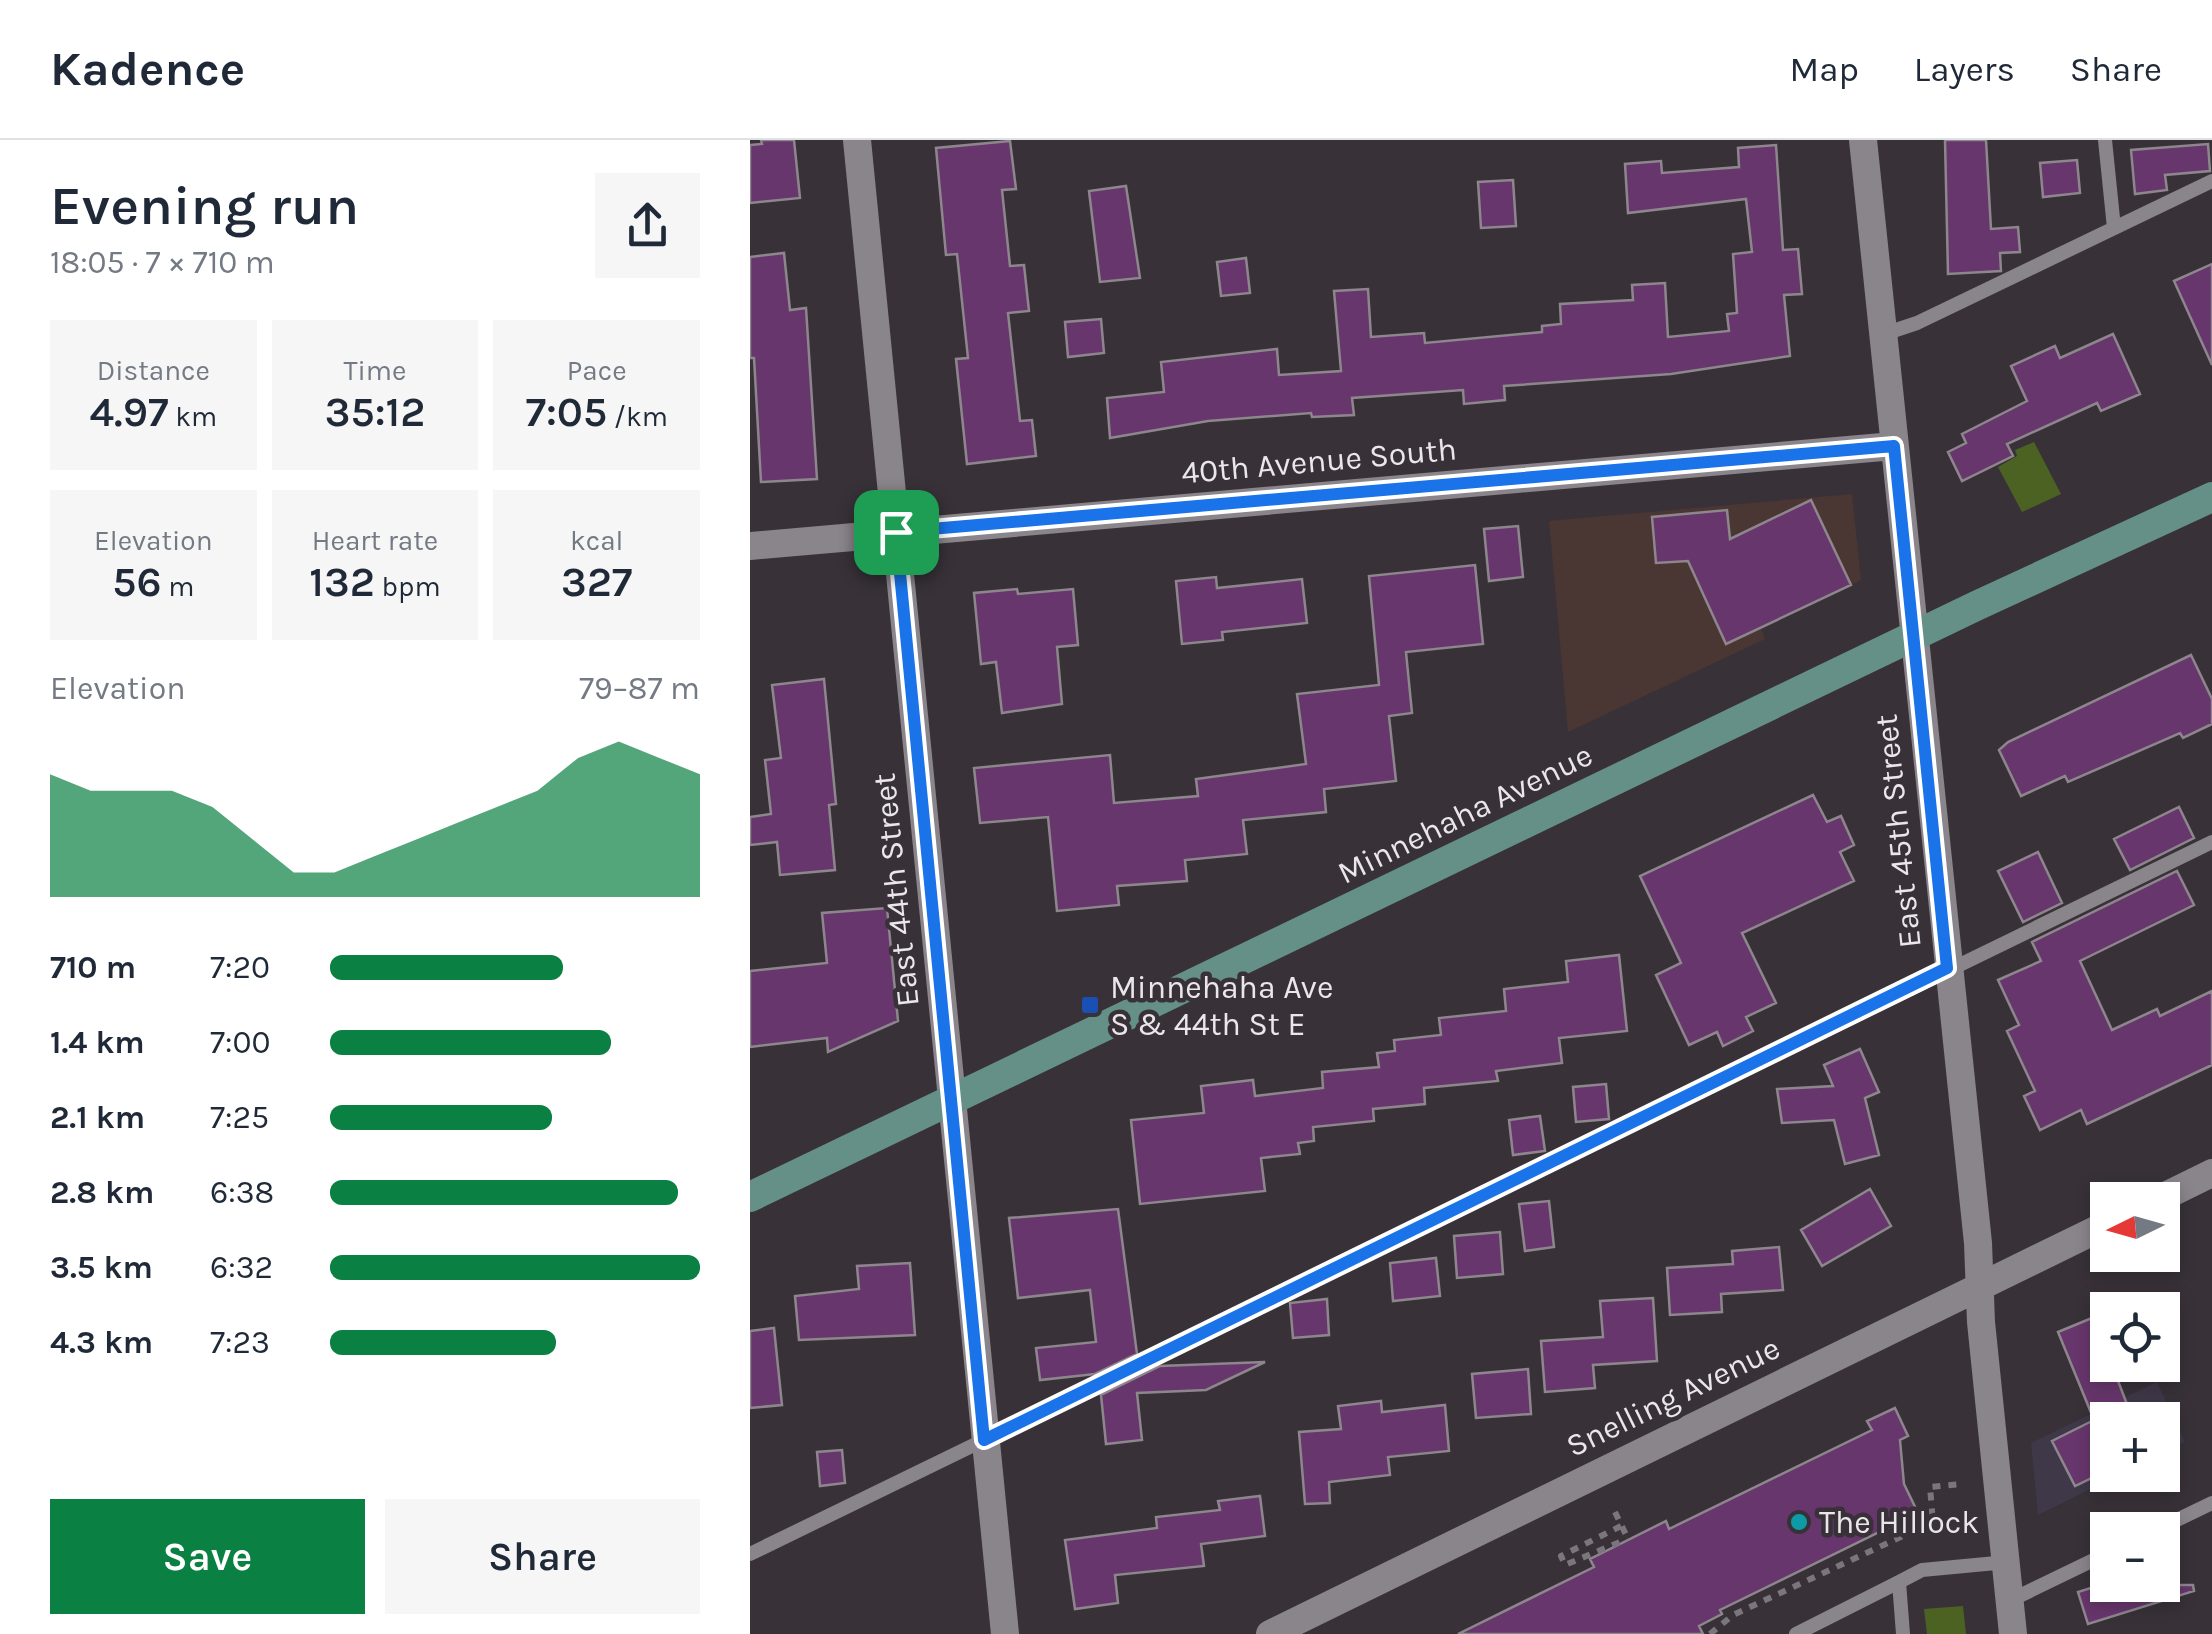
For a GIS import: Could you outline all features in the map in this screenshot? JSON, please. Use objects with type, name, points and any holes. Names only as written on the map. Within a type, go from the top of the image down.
[{"type":"main road","name":"Minnehaha Avenue","points":[[750,1197],[1914,637],[2212,498]]},
{"type":"street","name":"East 44th Street","points":[[858,140],[1005,1634]]},
{"type":"street","name":"East 45th Street","points":[[1863,140],[2013,1634]]},
{"type":"street","name":"40th Avenue South","points":[[750,546],[1894,446]]},
{"type":"street","points":[[2180,1189],[2212,1174]]},
{"type":"street","name":"Snelling Avenue","points":[[1270,1634],[2090,1232]]},
{"type":"lane","points":[[2105,140],[2114,228]]},
{"type":"lane","points":[[1884,334],[1917,323],[2212,181]]},
{"type":"lane","points":[[750,1554],[2212,842]]},
{"type":"lane","points":[[2180,1518],[2212,1503]]},
{"type":"lane","points":[[1796,1634],[1922,1570],[2007,1562]]},
{"type":"lane","points":[[2010,1600],[2090,1562]]},
{"type":"lane","points":[[1899,1582],[1903,1634]]},
{"type":"path","points":[[1710,1634],[1734,1615],[1933,1522],[1930,1487],[1962,1484]]},
{"type":"path","points":[[1615,1512],[1628,1539],[1566,1566],[1561,1556],[1621,1526]]},
{"type":"shaded area","points":[[1852,494],[1861,580],[1761,629],[1765,639],[1568,732],[1549,521]]},
{"type":"shaded area","points":[[2157,1382],[2166,1402],[2116,1402]]},
{"type":"shaded area","points":[[2090,1414],[2090,1489],[2038,1515],[2031,1443]]},
{"type":"green space","points":[[2034,442],[2061,494],[2022,512],[1998,467],[2017,456],[2015,450]]},
{"type":"green space","points":[[1963,1606],[1966,1634],[1927,1634],[1924,1609]]},
{"type":"building","points":[[761,140],[794,140],[800,198],[750,203],[750,145],[762,144]]},
{"type":"building","points":[[1945,140],[1986,140],[1991,229],[2018,227],[2020,252],[2000,253],[2001,271],[1948,274]]},
{"type":"building","points":[[1010,141],[1016,189],[1002,190],[1010,266],[1024,265],[1029,311],[1008,313],[1020,421],[1032,420],[1036,456],[967,464],[956,359],[968,358],[957,254],[946,255],[936,148]]},
{"type":"building","points":[[2208,144],[2210,171],[2165,175],[2167,190],[2135,194],[2131,150]]},
{"type":"building","points":[[1776,145],[1783,250],[1798,249],[1802,294],[1784,295],[1790,356],[1671,374],[1504,386],[1505,400],[1464,404],[1463,390],[1352,398],[1354,415],[1312,417],[1311,413],[1208,421],[1110,438],[1107,398],[1164,392],[1161,362],[1277,349],[1279,375],[1341,371],[1334,291],[1368,289],[1371,337],[1424,333],[1425,343],[1542,332],[1542,326],[1561,324],[1560,304],[1633,300],[1632,285],[1665,283],[1668,337],[1729,331],[1727,314],[1737,313],[1733,254],[1752,252],[1746,199],[1628,213],[1625,164],[1661,161],[1662,173],[1739,167],[1738,148]]},
{"type":"building","points":[[2077,160],[2080,193],[2043,197],[2040,163]]},
{"type":"building","points":[[1513,180],[1516,226],[1481,228],[1478,182]]},
{"type":"building","points":[[1126,186],[1140,278],[1100,282],[1089,191]]},
{"type":"building","points":[[784,253],[790,310],[806,308],[817,479],[761,482],[754,358],[750,358],[750,257]]},
{"type":"building","points":[[1246,258],[1250,293],[1221,296],[1217,262]]},
{"type":"building","points":[[2212,264],[2212,365],[2174,281]]},
{"type":"building","points":[[1101,319],[1104,353],[1068,357],[1065,322]]},
{"type":"building","points":[[2113,334],[2140,394],[2101,411],[2097,403],[2007,444],[2013,456],[1962,481],[1948,452],[1966,443],[1962,434],[2027,401],[2011,366],[2055,346],[2060,358]]},
{"type":"building","points":[[1811,500],[1851,585],[1726,644],[1688,561],[1656,563],[1652,517],[1727,510],[1730,539]]},
{"type":"building","points":[[1518,526],[1523,577],[1489,581],[1484,529]]},
{"type":"building","points":[[1475,565],[1483,644],[1406,652],[1412,713],[1389,716],[1396,781],[1324,789],[1326,812],[1243,820],[1247,854],[1185,860],[1187,881],[1117,886],[1119,905],[1057,911],[1048,817],[980,823],[974,768],[1110,755],[1114,803],[1198,796],[1196,779],[1306,764],[1297,694],[1379,685],[1369,576]]},
{"type":"building","points":[[1216,577],[1217,588],[1302,579],[1307,623],[1222,632],[1223,640],[1182,644],[1176,581]]},
{"type":"building","points":[[1017,589],[1018,594],[1073,589],[1078,645],[1057,647],[1062,704],[1002,713],[996,662],[981,664],[974,593]]},
{"type":"building","points":[[2191,655],[2212,699],[2212,724],[2183,738],[2180,733],[2068,782],[2065,776],[2021,796],[1999,750],[2008,742]]},
{"type":"building","points":[[824,679],[836,804],[829,805],[835,870],[780,875],[777,842],[750,845],[750,817],[771,814],[765,760],[781,758],[772,685]]},
{"type":"building","points":[[1813,795],[1827,822],[1841,816],[1854,845],[1840,852],[1854,881],[1742,933],[1776,1003],[1746,1017],[1753,1031],[1723,1046],[1717,1032],[1689,1045],[1656,975],[1681,963],[1640,876]]},
{"type":"building","points":[[2179,807],[2194,838],[2130,870],[2114,839]]},
{"type":"building","points":[[2038,852],[2062,903],[2023,922],[1998,871]]},
{"type":"building","points":[[2177,871],[2194,905],[2080,961],[2112,1030],[2157,1009],[2160,1016],[2212,991],[2212,1065],[2087,1124],[2081,1110],[2040,1130],[2024,1096],[2035,1091],[2007,1031],[2019,1025],[1998,980],[2041,961],[2032,942]]},
{"type":"building","points":[[887,908],[898,1021],[828,1052],[827,1038],[750,1047],[750,971],[827,963],[822,913]]},
{"type":"building","points":[[1619,955],[1627,1031],[1559,1038],[1562,1063],[1496,1071],[1498,1081],[1424,1088],[1425,1104],[1373,1109],[1374,1121],[1313,1127],[1314,1141],[1298,1143],[1300,1154],[1261,1158],[1265,1191],[1140,1204],[1131,1120],[1204,1113],[1201,1086],[1253,1080],[1255,1096],[1323,1088],[1322,1072],[1379,1067],[1377,1053],[1395,1051],[1394,1040],[1441,1035],[1439,1018],[1506,1011],[1504,989],[1568,982],[1566,961]]},
{"type":"building","points":[[1860,1049],[1879,1092],[1865,1098],[1879,1155],[1845,1164],[1834,1120],[1782,1123],[1777,1089],[1833,1086],[1824,1065]]},
{"type":"building","points":[[1606,1084],[1609,1119],[1576,1122],[1573,1087]]},
{"type":"building","points":[[1540,1116],[1545,1151],[1513,1155],[1509,1120]]},
{"type":"building","points":[[1870,1189],[1891,1226],[1822,1266],[1801,1230]]},
{"type":"building","points":[[1549,1201],[1554,1247],[1525,1251],[1519,1204]]},
{"type":"building","points":[[1118,1209],[1137,1354],[1095,1374],[1040,1380],[1036,1348],[1096,1342],[1090,1290],[1018,1298],[1009,1218]]},
{"type":"building","points":[[1500,1232],[1503,1274],[1457,1278],[1454,1236]]},
{"type":"building","points":[[1779,1247],[1783,1290],[1721,1294],[1722,1312],[1670,1315],[1667,1268],[1733,1264],[1732,1251]]},
{"type":"building","points":[[1436,1258],[1440,1296],[1393,1301],[1390,1263]]},
{"type":"building","points":[[910,1263],[915,1335],[799,1340],[795,1296],[859,1289],[857,1266]]},
{"type":"building","points":[[1653,1298],[1657,1361],[1593,1365],[1595,1388],[1545,1392],[1541,1341],[1603,1337],[1600,1301]]},
{"type":"building","points":[[1327,1299],[1329,1335],[1293,1338],[1290,1303]]},
{"type":"building","points":[[2090,1319],[2090,1382],[2118,1382],[2126,1402],[2090,1402],[2090,1410],[2058,1332]]},
{"type":"building","points":[[774,1328],[782,1405],[750,1408],[750,1331]]},
{"type":"building","points":[[1265,1362],[1206,1390],[1137,1393],[1142,1440],[1106,1444],[1101,1395],[1160,1366]]},
{"type":"building","points":[[1528,1369],[1531,1414],[1476,1418],[1472,1374]]},
{"type":"building","points":[[1381,1401],[1382,1412],[1445,1405],[1449,1451],[1388,1457],[1390,1475],[1329,1482],[1330,1503],[1305,1504],[1299,1432],[1341,1429],[1338,1406]]},
{"type":"building","name":"The Hillock","points":[[1895,1408],[1908,1436],[1900,1440],[1904,1484],[1918,1513],[1720,1610],[1722,1614],[1699,1626],[1703,1634],[1458,1634],[1594,1567],[1590,1559],[1666,1521],[1669,1529],[1872,1430],[1867,1421]]},
{"type":"building","points":[[2090,1422],[2090,1479],[2075,1486],[2052,1441]]},
{"type":"building","points":[[842,1450],[845,1483],[820,1486],[817,1452]]},
{"type":"building","points":[[1260,1496],[1265,1536],[1201,1544],[1204,1566],[1115,1575],[1118,1603],[1075,1609],[1065,1540],[1157,1528],[1156,1517],[1220,1510],[1218,1501]]},
{"type":"building","points":[[2180,1585],[2193,1585],[2194,1591],[2180,1595]]},
{"type":"building","points":[[2090,1588],[2090,1602],[2159,1602],[2088,1624],[2078,1592]]},
{"type":"place","name":"Minnehaha Ave S & 44th St E","points":[[1090,1005]]},
{"type":"place","name":"The Hillock","points":[[1799,1522]]},
{"type":"route","points":[[1894,446],[1947,968],[984,1440],[896,532],[1894,446]]}]
